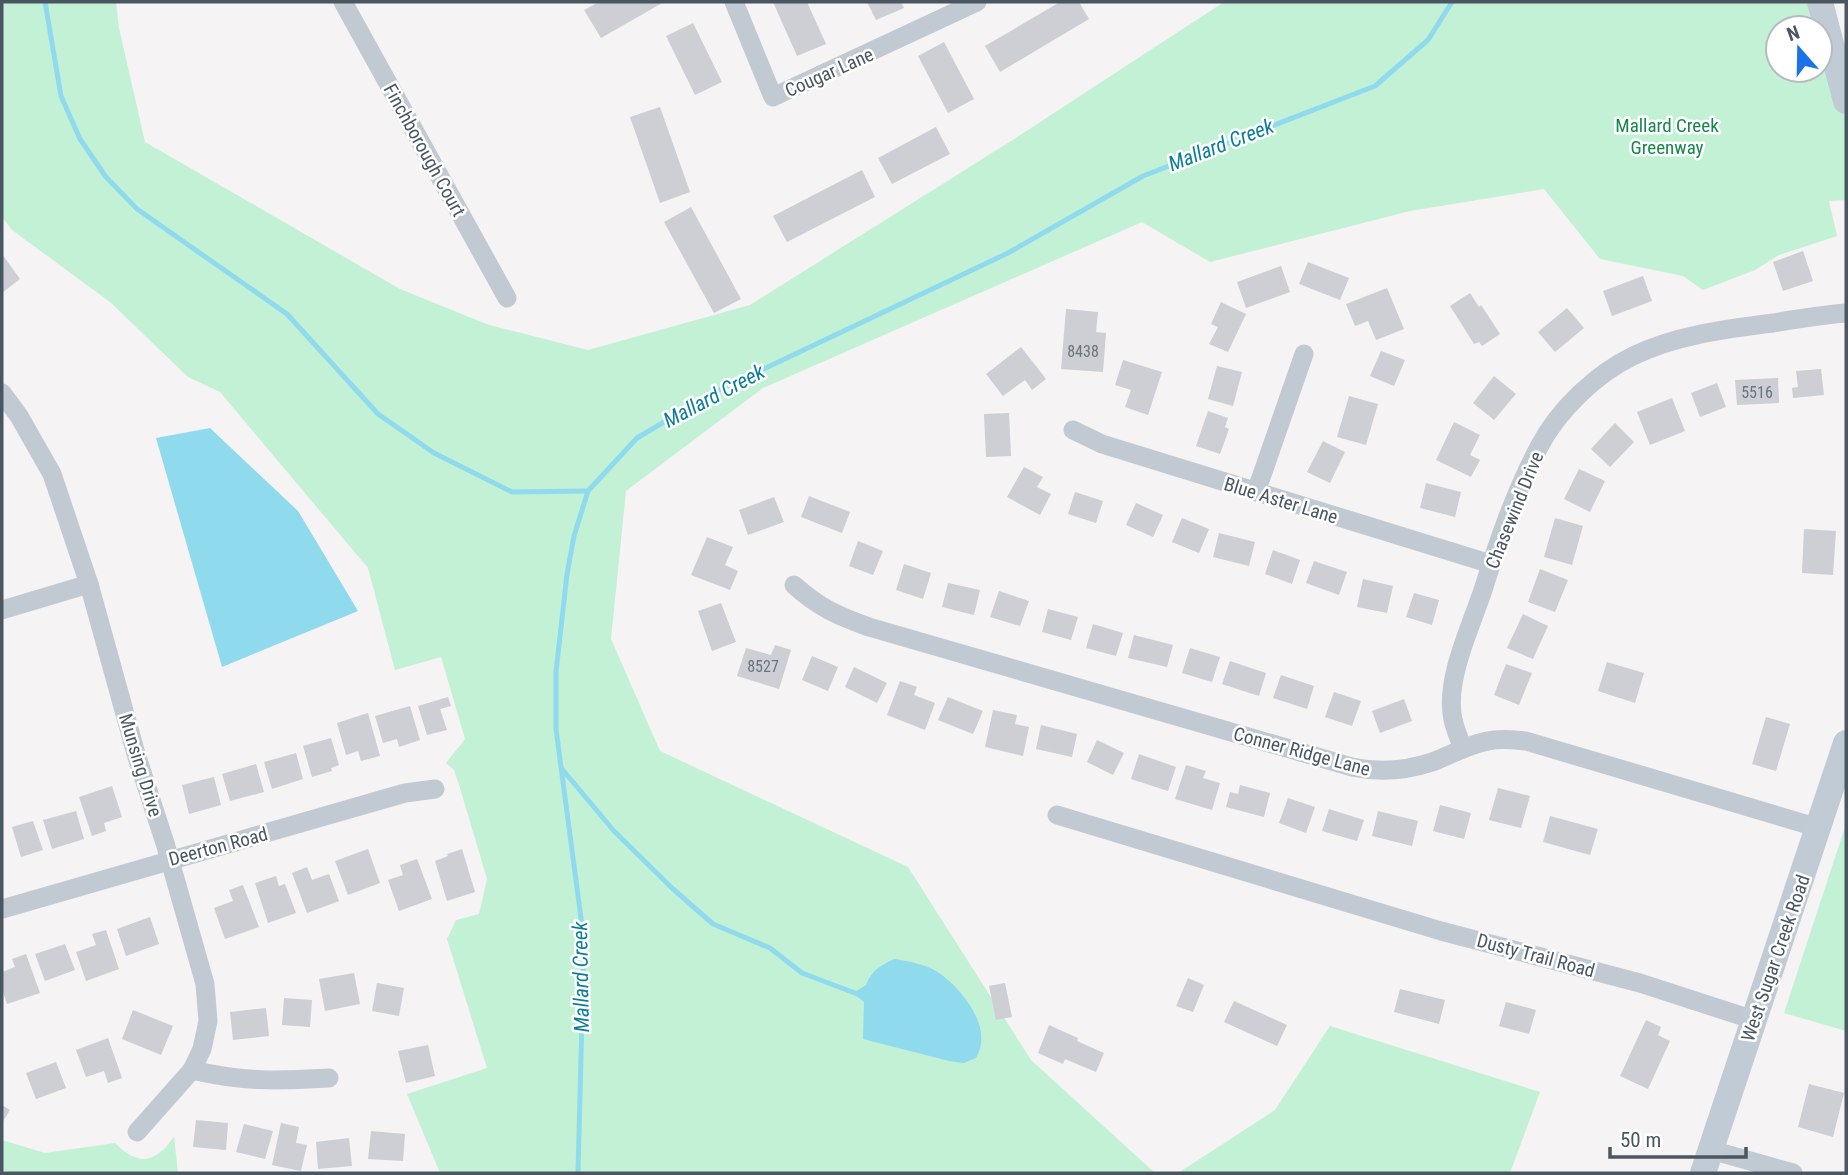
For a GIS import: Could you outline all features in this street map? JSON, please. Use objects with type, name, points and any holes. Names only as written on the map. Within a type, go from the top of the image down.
[{"type":"main road","points":[[1821,2],[1846,101]]},
{"type":"main road","name":"West Sugar Creek Road","points":[[1707,1161],[1846,743]]},
{"type":"street","name":"Finchborough Court","points":[[343,2],[507,298]]},
{"type":"street","name":"Cougar Lane","points":[[734,2],[772,97],[977,2]]},
{"type":"street","name":"Chasewind Drive","points":[[1463,749],[1452,715],[1451,700],[1456,671],[1491,564],[1524,478],[1540,445],[1561,415],[1610,370],[1634,356],[1669,342],[1752,326],[1846,313]]},
{"type":"street","points":[[1256,492],[1304,354]]},
{"type":"street","name":"Munsing Drive","points":[[2,393],[19,416],[52,474],[89,584],[136,754],[170,859],[205,984],[208,1021],[202,1049],[192,1070],[137,1132]]},
{"type":"street","name":"Blue Aster Lane","points":[[1073,430],[1102,444],[1491,564]]},
{"type":"street","points":[[2,610],[89,584]]},
{"type":"street","name":"Conner Ridge Lane","points":[[793,585],[831,613],[869,627],[1352,767],[1376,772],[1405,769],[1488,741],[1526,741],[1819,828]]},
{"type":"street","name":"Deerton Road","points":[[2,909],[405,793],[435,789]]},
{"type":"street","name":"Dusty Trail Road","points":[[1057,815],[1441,930],[1640,982],[1754,1020]]},
{"type":"street","points":[[192,1070],[238,1080],[264,1082],[329,1078]]},
{"type":"street","points":[[1707,1161],[1793,1173]]},
{"type":"green space","name":"Mallard Creek Greenway","points":[[2,2],[116,2],[119,28],[145,142],[400,289],[489,325],[588,350],[750,305],[1011,141],[1224,2],[1820,2],[1823,14],[1764,14],[1764,84],[1834,84],[1834,57],[1846,104],[1846,200],[1829,201],[1837,236],[1779,255],[1755,270],[1703,290],[1683,276],[1600,259],[1544,189],[1410,211],[1210,262],[1142,222],[763,388],[626,491],[611,639],[660,751],[908,867],[1031,1060],[1155,1173],[440,1173],[407,1094],[487,1068],[447,939],[456,920],[479,914],[487,879],[454,770],[446,763],[465,739],[441,657],[395,670],[368,568],[220,392],[188,377],[110,302],[12,230],[2,217]]},
{"type":"green space","points":[[1846,824],[1846,1031],[1784,1013]]},
{"type":"green space","points":[[1330,1026],[1540,1092],[1510,1173],[1178,1173],[1275,1110]]},
{"type":"green space","points":[[174,1137],[178,1173],[14,1173],[2,1170],[2,1140],[45,1153],[115,1143],[132,1156],[146,1159],[160,1152]]},
{"type":"water","points":[[210,428],[298,511],[358,611],[222,667],[156,438]]},
{"type":"water","points":[[894,959],[931,969],[961,993],[979,1023],[980,1047],[976,1058],[964,1063],[949,1061],[863,1039],[864,1002],[853,993],[866,985],[877,969]]},
{"type":"building","points":[[599,2],[664,2],[601,38],[584,10]]},
{"type":"building","points":[[773,2],[807,2],[826,44],[797,56]]},
{"type":"building","points":[[867,2],[901,2],[904,8],[876,20]]},
{"type":"building","points":[[1060,2],[1079,2],[1089,19],[1000,72],[985,46]]},
{"type":"building","points":[[693,23],[722,82],[695,95],[666,36]]},
{"type":"building","points":[[944,42],[974,99],[948,113],[918,56]]},
{"type":"building","points":[[660,107],[690,192],[660,203],[630,117]]},
{"type":"building","points":[[936,127],[950,154],[892,184],[878,158]]},
{"type":"building","points":[[862,170],[875,197],[787,242],[773,216]]},
{"type":"building","points":[[691,207],[741,299],[714,313],[664,222]]},
{"type":"building","points":[[1803,251],[1813,281],[1783,291],[1773,262]]},
{"type":"building","points":[[2,254],[20,279],[2,293]]},
{"type":"building","points":[[1308,262],[1349,278],[1340,300],[1299,284]]},
{"type":"building","points":[[1281,266],[1290,292],[1246,308],[1237,282]]},
{"type":"building","points":[[1643,276],[1652,301],[1612,316],[1603,291]]},
{"type":"building","points":[[1387,288],[1404,329],[1376,340],[1368,321],[1355,326],[1346,304]]},
{"type":"building","points":[[1470,293],[1500,334],[1482,346],[1479,342],[1474,344],[1450,306]]},
{"type":"building","points":[[1221,302],[1246,314],[1228,352],[1209,344],[1218,327],[1211,324]]},
{"type":"building","points":[[1567,308],[1584,328],[1555,352],[1538,332]]},
{"type":"building","points":[[1066,309],[1098,312],[1096,332],[1106,333],[1103,372],[1061,369]]},
{"type":"building","points":[[1021,347],[1046,379],[1032,390],[1025,380],[1003,396],[986,374]]},
{"type":"building","points":[[1381,351],[1405,360],[1394,386],[1370,376]]},
{"type":"building","points":[[1123,360],[1162,372],[1148,415],[1125,407],[1131,390],[1115,385]]},
{"type":"building","points":[[1217,366],[1242,372],[1233,406],[1208,399]]},
{"type":"building","points":[[1821,369],[1824,395],[1793,398],[1792,388],[1798,387],[1796,371]]},
{"type":"building","points":[[1494,376],[1516,394],[1494,420],[1473,403]]},
{"type":"building","points":[[1778,378],[1779,403],[1737,405],[1735,380]]},
{"type":"building","points":[[1717,383],[1726,407],[1700,417],[1691,393]]},
{"type":"building","points":[[1349,396],[1378,404],[1366,445],[1337,437]]},
{"type":"building","points":[[1672,398],[1685,431],[1650,445],[1637,412]]},
{"type":"building","points":[[1208,411],[1228,418],[1225,427],[1229,429],[1220,454],[1196,446]]},
{"type":"building","points":[[1009,413],[1011,456],[986,457],[984,414]]},
{"type":"building","points":[[1454,422],[1480,435],[1470,455],[1480,460],[1471,477],[1436,460]]},
{"type":"building","points":[[1615,423],[1634,442],[1610,467],[1591,449]]},
{"type":"building","points":[[1323,441],[1345,452],[1330,483],[1307,472]]},
{"type":"building","points":[[1024,467],[1043,477],[1037,487],[1051,494],[1040,515],[1007,497]]},
{"type":"building","points":[[1579,469],[1605,481],[1590,512],[1564,499]]},
{"type":"building","points":[[1426,483],[1461,492],[1455,517],[1420,508]]},
{"type":"building","points":[[1075,492],[1103,501],[1096,523],[1068,514]]},
{"type":"building","points":[[809,496],[850,512],[842,533],[801,517]]},
{"type":"building","points":[[774,497],[784,522],[748,535],[739,510]]},
{"type":"building","points":[[1136,503],[1163,515],[1153,537],[1126,525]]},
{"type":"building","points":[[1182,518],[1209,529],[1199,553],[1172,542]]},
{"type":"building","points":[[1555,518],[1583,526],[1572,565],[1544,557]]},
{"type":"building","points":[[1804,529],[1836,531],[1833,575],[1802,573]]},
{"type":"building","points":[[1219,533],[1255,542],[1249,566],[1213,557]]},
{"type":"building","points":[[707,537],[733,547],[725,565],[738,571],[730,590],[691,575]]},
{"type":"building","points":[[858,541],[883,551],[873,575],[849,566]]},
{"type":"building","points":[[1273,550],[1300,560],[1292,584],[1265,574]]},
{"type":"building","points":[[1314,561],[1347,572],[1339,595],[1306,583]]},
{"type":"building","points":[[904,564],[931,573],[923,599],[896,590]]},
{"type":"building","points":[[1540,569],[1568,580],[1555,612],[1528,602]]},
{"type":"building","points":[[1363,579],[1393,586],[1387,613],[1357,607]]},
{"type":"building","points":[[948,583],[980,590],[974,615],[942,607]]},
{"type":"building","points":[[999,591],[1029,601],[1020,626],[990,617]]},
{"type":"building","points":[[1414,593],[1439,600],[1432,625],[1406,617]]},
{"type":"building","points":[[721,603],[736,642],[712,651],[698,611]]},
{"type":"building","points":[[1048,609],[1078,617],[1071,640],[1042,632]]},
{"type":"building","points":[[1523,614],[1548,626],[1533,659],[1507,648]]},
{"type":"building","points":[[1093,624],[1123,633],[1116,656],[1086,648]]},
{"type":"building","points":[[1134,635],[1173,645],[1167,667],[1128,658]]},
{"type":"building","points":[[775,645],[791,650],[779,689],[737,676],[746,648],[771,655]]},
{"type":"building","points":[[1190,648],[1220,657],[1212,682],[1182,673]]},
{"type":"building","points":[[812,656],[838,667],[828,691],[802,680]]},
{"type":"building","points":[[1230,661],[1266,673],[1259,696],[1222,684]]},
{"type":"building","points":[[1607,662],[1644,673],[1635,703],[1598,691]]},
{"type":"building","points":[[1506,664],[1532,673],[1519,705],[1494,695]]},
{"type":"building","points":[[854,667],[887,683],[877,703],[845,687]]},
{"type":"building","points":[[1281,675],[1314,686],[1307,709],[1273,698]]},
{"type":"building","points":[[900,681],[917,687],[914,695],[935,703],[925,730],[887,715]]},
{"type":"building","points":[[1334,692],[1361,701],[1352,726],[1325,717]]},
{"type":"building","points":[[448,697],[451,706],[440,709],[447,730],[427,735],[418,706]]},
{"type":"building","points":[[948,697],[983,711],[973,734],[938,720]]},
{"type":"building","points":[[1404,699],[1412,721],[1380,733],[1372,711]]},
{"type":"building","points":[[410,706],[420,740],[399,747],[397,739],[383,743],[375,716]]},
{"type":"building","points":[[993,710],[1017,715],[1015,724],[1029,727],[1023,756],[985,747]]},
{"type":"building","points":[[368,713],[380,756],[361,761],[358,751],[346,755],[337,723]]},
{"type":"building","points":[[1766,717],[1790,724],[1776,771],[1752,764]]},
{"type":"building","points":[[1041,725],[1077,734],[1072,757],[1036,749]]},
{"type":"building","points":[[331,738],[339,765],[331,768],[332,771],[312,777],[303,746]]},
{"type":"building","points":[[1097,740],[1124,753],[1113,775],[1087,762]]},
{"type":"building","points":[[296,753],[303,779],[272,789],[264,762]]},
{"type":"building","points":[[1139,754],[1176,767],[1168,791],[1131,779]]},
{"type":"building","points":[[256,764],[264,792],[230,801],[222,774]]},
{"type":"building","points":[[1186,765],[1206,771],[1203,778],[1220,783],[1212,810],[1175,799]]},
{"type":"building","points":[[214,777],[221,805],[189,814],[182,785]]},
{"type":"building","points":[[1240,785],[1270,793],[1264,817],[1226,807],[1230,792],[1238,794]]},
{"type":"building","points":[[112,786],[122,817],[104,823],[106,831],[92,836],[79,797]]},
{"type":"building","points":[[1498,788],[1530,796],[1521,828],[1489,820]]},
{"type":"building","points":[[1288,798],[1315,807],[1306,833],[1279,823]]},
{"type":"building","points":[[1440,805],[1471,813],[1464,839],[1433,831]]},
{"type":"building","points":[[1329,809],[1364,820],[1357,841],[1322,831]]},
{"type":"building","points":[[76,811],[84,839],[52,849],[43,820]]},
{"type":"building","points":[[1378,811],[1418,821],[1412,846],[1372,836]]},
{"type":"building","points":[[1550,816],[1598,829],[1590,855],[1543,842]]},
{"type":"building","points":[[33,821],[43,850],[21,857],[12,827]]},
{"type":"building","points":[[368,849],[380,883],[348,895],[335,861]]},
{"type":"building","points":[[462,849],[475,892],[447,901],[435,861]]},
{"type":"building","points":[[417,859],[432,899],[399,911],[388,880],[403,875],[400,865]]},
{"type":"building","points":[[307,867],[312,880],[329,874],[339,901],[307,913],[292,873]]},
{"type":"building","points":[[276,876],[279,886],[285,884],[296,913],[268,923],[255,883]]},
{"type":"building","points":[[243,885],[259,927],[225,939],[214,908],[233,901],[229,890]]},
{"type":"building","points":[[150,917],[159,944],[126,956],[117,929]]},
{"type":"building","points":[[106,930],[119,969],[86,981],[76,952],[96,945],[92,934]]},
{"type":"building","points":[[65,944],[75,970],[45,981],[35,954]]},
{"type":"building","points":[[26,954],[40,993],[7,1004],[2,989],[2,972],[15,967],[12,959]]},
{"type":"building","points":[[354,973],[360,1004],[325,1011],[319,979]]},
{"type":"building","points":[[1188,978],[1204,985],[1193,1012],[1176,1006]]},
{"type":"building","points":[[377,983],[404,988],[399,1016],[372,1011]]},
{"type":"building","points":[[1005,983],[1012,1017],[996,1020],[989,986]]},
{"type":"building","points":[[1400,989],[1445,1000],[1439,1024],[1394,1012]]},
{"type":"building","points":[[284,998],[312,1000],[310,1027],[282,1025]]},
{"type":"building","points":[[1234,1001],[1287,1025],[1277,1046],[1224,1022]]},
{"type":"building","points":[[1506,1002],[1536,1010],[1529,1034],[1499,1026]]},
{"type":"building","points":[[266,1008],[269,1036],[233,1040],[230,1012]]},
{"type":"building","points":[[133,1010],[173,1026],[161,1055],[122,1039]]},
{"type":"building","points":[[1646,1020],[1661,1027],[1658,1035],[1670,1041],[1648,1089],[1620,1076]]},
{"type":"building","points":[[1049,1025],[1104,1053],[1096,1072],[1065,1059],[1063,1064],[1038,1053]]},
{"type":"building","points":[[108,1038],[122,1078],[108,1083],[104,1071],[86,1077],[76,1050]]},
{"type":"building","points":[[428,1045],[435,1076],[406,1083],[398,1051]]},
{"type":"building","points":[[56,1062],[66,1088],[36,1099],[26,1073]]},
{"type":"building","points":[[1809,1084],[1844,1093],[1833,1137],[1798,1127]]},
{"type":"building","points":[[2,1105],[10,1110],[2,1123]]},
{"type":"building","points":[[196,1120],[228,1123],[226,1150],[193,1147]]},
{"type":"building","points":[[281,1123],[299,1127],[296,1143],[307,1145],[301,1171],[272,1165]]},
{"type":"building","points":[[244,1124],[273,1131],[265,1159],[236,1152]]},
{"type":"building","points":[[371,1131],[405,1134],[403,1161],[368,1159]]},
{"type":"building","points":[[349,1138],[352,1166],[318,1169],[316,1142]]},
{"type":"waterway","points":[[45,2],[61,96],[80,139],[106,177],[137,209],[287,314],[378,414],[434,453],[512,492],[588,491]]},
{"type":"waterway","name":"Mallard Creek","points":[[578,1173],[584,941],[556,729],[556,672],[567,574],[574,536],[588,491],[637,438],[713,393],[1008,253],[1143,176],[1375,86],[1428,40],[1452,2]]},
{"type":"waterway","points":[[562,769],[614,831],[713,924],[770,948],[802,973],[860,995]]}]
